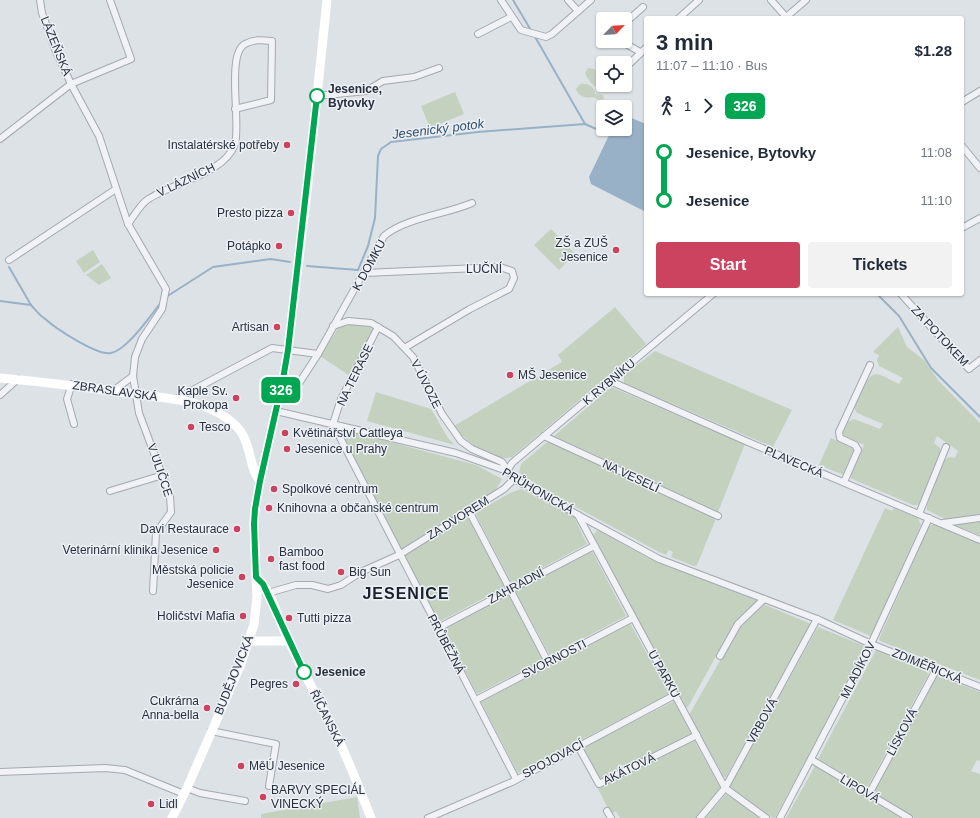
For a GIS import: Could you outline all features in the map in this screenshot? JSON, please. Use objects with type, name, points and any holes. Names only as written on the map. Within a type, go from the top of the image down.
[{"type":"main road","name":"BUDĚJOVICKÁ","points":[[172,818],[249,641],[255,615],[256,577],[254,524],[260,481],[276,412],[288,350],[327,0]]},
{"type":"main road","name":"ZBRASLAVSKÁ","points":[[0,378],[72,384],[176,400],[210,408],[229,419],[242,433],[260,481]]},
{"type":"main road","name":"ŘÍČANSKÁ","points":[[256,577],[261,581],[268,593],[289,641],[355,775],[371,818]]},
{"type":"main road","points":[[249,641],[289,641]]},
{"type":"street","name":"LÁZEŇSKÁ","points":[[40,0],[42,12],[55,49],[71,84],[131,59],[110,0]]},
{"type":"street","points":[[501,0],[521,30],[548,36],[591,0]]},
{"type":"street","points":[[568,0],[578,11]]},
{"type":"street","points":[[681,16],[699,0]]},
{"type":"street","points":[[772,0],[784,16]]},
{"type":"street","points":[[788,16],[806,0]]},
{"type":"street","points":[[632,17],[643,7]]},
{"type":"street","points":[[478,34],[511,17]]},
{"type":"street","name":"V LÁZNÍCH","points":[[128,224],[146,200],[225,161],[235,144],[235,109],[236,54],[244,44],[256,40],[272,41],[271,100],[235,109]]},
{"type":"street","points":[[632,47],[640,52]]},
{"type":"street","points":[[632,61],[644,49]]},
{"type":"street","points":[[317,96],[366,91],[383,81],[414,77],[438,68]]},
{"type":"street","points":[[1,136],[71,84],[99,136],[128,224],[166,290],[162,309],[142,339],[135,357],[133,376],[137,394]]},
{"type":"street","points":[[964,101],[980,91]]},
{"type":"street","points":[[964,148],[980,168]]},
{"type":"street","points":[[9,260],[116,189]]},
{"type":"street","name":"K DOMKU","points":[[294,391],[318,354],[365,273],[380,241],[388,233],[428,216],[472,203]]},
{"type":"street","points":[[964,227],[980,218]]},
{"type":"street","name":"LUČNÍ","points":[[365,273],[500,268],[512,271],[513,283],[509,289],[470,309],[406,347]]},
{"type":"street","name":"K RYBNÍKU","points":[[507,471],[512,463],[711,296]]},
{"type":"street","name":"ZA POTOKEM","points":[[903,296],[969,369],[980,360]]},
{"type":"street","name":"V ÚVOZE","points":[[333,326],[343,322],[352,321],[371,324],[393,336],[406,347],[413,357],[454,434],[472,450],[502,462],[507,471]]},
{"type":"street","name":"NA TERASE","points":[[333,424],[341,398],[378,327]]},
{"type":"street","points":[[176,400],[272,348],[318,354]]},
{"type":"street","points":[[844,482],[858,450],[855,445],[840,438],[839,432],[870,366]]},
{"type":"street","points":[[113,391],[133,376]]},
{"type":"street","points":[[0,395],[18,379]]},
{"type":"street","name":"PLAVECKÁ","points":[[610,381],[980,540]]},
{"type":"street","points":[[72,384],[67,399],[74,424]]},
{"type":"street","name":"V ULIČCE","points":[[137,394],[139,413],[170,496],[171,512],[156,533],[153,591]]},
{"type":"street","name":"PRŮHONICKÁ","points":[[276,412],[456,453],[507,471],[514,479],[659,559],[764,599]]},
{"type":"street","name":"PRŮBĚŽNÁ","points":[[333,424],[399,555],[516,779]]},
{"type":"street","name":"NA VESELÍ","points":[[544,436],[718,516]]},
{"type":"street","points":[[919,514],[946,447]]},
{"type":"street","points":[[110,491],[163,475]]},
{"type":"street","name":"ZA DVOREM","points":[[268,593],[296,585],[312,585],[328,589],[341,586],[361,572],[399,555],[504,489],[514,479]]},
{"type":"street","points":[[469,511],[548,662]]},
{"type":"street","name":"U PARKU","points":[[578,515],[725,788],[766,818]]},
{"type":"street","name":"MLADÍKOV","points":[[780,818],[872,644],[929,518]]},
{"type":"street","points":[[941,524],[980,518]]},
{"type":"street","name":"ZAHRADNÍ","points":[[438,628],[594,546]]},
{"type":"street","points":[[720,656],[738,624],[764,599]]},
{"type":"street","name":"ZDIMĚŘICKÁ","points":[[764,599],[817,619],[872,644],[980,687]]},
{"type":"street","name":"SVORNOSTI","points":[[476,700],[633,618]]},
{"type":"street","name":"VRBOVÁ","points":[[700,818],[725,788],[817,619]]},
{"type":"street","name":"LÍSKOVÁ","points":[[869,794],[936,670]]},
{"type":"street","name":"SPOJOVACÍ","points":[[428,818],[516,779],[675,695]]},
{"type":"street","points":[[211,731],[276,744],[269,786]]},
{"type":"street","name":"AKÁTOVÁ","points":[[578,746],[599,784],[697,735]]},
{"type":"street","name":"LIPOVÁ","points":[[812,760],[909,818]]},
{"type":"street","points":[[0,772],[105,768],[125,770],[185,791],[245,801]]},
{"type":"street","points":[[607,811],[611,818]]},
{"type":"green space","points":[[588,68],[596,70],[596,87],[588,79],[585,73]]},
{"type":"green space","points":[[580,84],[585,84],[594,89],[595,94],[603,95],[604,99],[599,100],[593,97],[585,97],[580,95],[576,89]]},
{"type":"green space","points":[[455,92],[464,114],[430,128],[421,106]]},
{"type":"green space","points":[[551,229],[575,254],[559,270],[534,245]]},
{"type":"green space","points":[[93,250],[100,262],[84,273],[76,261]]},
{"type":"green space","points":[[102,264],[111,278],[99,285],[86,275]]},
{"type":"green space","points":[[615,307],[646,344],[512,457],[496,457],[488,454],[472,444],[454,426],[562,362],[558,355]]},
{"type":"green space","points":[[356,324],[370,327],[373,330],[350,376],[320,356],[339,327]]},
{"type":"green space","points":[[898,327],[907,347],[924,360],[938,380],[980,423],[980,515],[947,520],[927,510],[927,505],[945,460],[949,457],[955,458],[958,451],[937,436],[934,443],[940,448],[940,453],[920,502],[917,505],[913,505],[852,479],[850,476],[864,445],[844,436],[843,432],[849,421],[854,419],[880,429],[883,424],[857,413],[855,410],[856,403],[865,384],[872,375],[876,374],[899,384],[903,378],[879,366],[877,360],[879,355],[873,352]]},
{"type":"green space","points":[[655,351],[792,410],[773,447],[624,383],[624,375]]},
{"type":"green space","points":[[611,387],[745,444],[718,512],[554,436]]},
{"type":"green space","points":[[376,392],[431,409],[448,438],[455,445],[367,421]]},
{"type":"green space","points":[[342,429],[476,465],[502,479],[495,491],[401,549],[340,432]]},
{"type":"green space","points":[[831,438],[852,447],[854,450],[844,475],[819,465]]},
{"type":"green space","points":[[549,442],[714,518],[715,521],[697,565],[694,566],[671,557],[673,552],[669,550],[666,555],[659,552],[550,493],[519,473],[521,464]]},
{"type":"green space","points":[[521,489],[574,517],[587,544],[512,584],[475,513],[510,493]]},
{"type":"green space","points":[[885,508],[892,511],[894,508],[918,518],[921,525],[871,636],[833,620]]},
{"type":"green space","points":[[468,517],[505,587],[439,622],[404,555]]},
{"type":"green space","points":[[980,521],[980,535],[954,525]]},
{"type":"green space","points":[[931,525],[935,525],[980,544],[980,680],[880,641],[879,639],[928,528]]},
{"type":"green space","points":[[597,530],[654,561],[758,601],[733,625],[688,707],[685,707],[593,536]]},
{"type":"green space","points":[[592,551],[626,616],[550,656],[515,591]]},
{"type":"green space","points":[[509,594],[543,660],[477,694],[443,629]]},
{"type":"green space","points":[[763,604],[811,624],[726,777],[724,777],[689,715],[738,629]]},
{"type":"green space","points":[[630,623],[669,694],[518,773],[481,702]]},
{"type":"green space","points":[[818,627],[867,647],[775,818],[773,818],[729,787]]},
{"type":"green space","points":[[876,650],[927,671],[928,675],[868,786],[864,787],[818,759]]},
{"type":"green space","points":[[939,676],[980,692],[980,761],[977,760],[971,771],[980,774],[980,818],[915,818],[875,794],[874,790],[935,677]]},
{"type":"green space","points":[[674,701],[692,735],[599,780],[582,748]]},
{"type":"green space","points":[[694,740],[721,789],[696,818],[620,818],[616,811],[611,814],[598,789]]},
{"type":"green space","points":[[815,766],[901,818],[786,818]]},
{"type":"green space","points":[[726,794],[760,818],[705,818]]},
{"type":"green space","points":[[357,797],[360,818],[261,818],[261,814]]},
{"type":"water","points":[[632,118],[644,123],[644,211],[591,184],[589,177],[609,136],[632,136]]},
{"type":"waterway","points":[[513,0],[532,32]]},
{"type":"waterway","points":[[534,35],[585,124]]},
{"type":"waterway","name":"Jesenický potok","points":[[307,266],[358,270],[368,246],[375,218],[378,156],[381,149],[391,142],[478,132],[585,124],[596,129]]},
{"type":"waterway","name":"Jesenický potok","points":[[166,297],[213,267],[271,259],[290,262]]},
{"type":"waterway","points":[[9,267],[31,305]]},
{"type":"waterway","name":"Jesenický potok","points":[[879,296],[899,316],[931,368],[980,417]]},
{"type":"waterway","name":"Jesenický potok","points":[[0,301],[31,305],[40,315],[66,334],[87,346],[105,353],[117,351],[124,346],[160,304]]},
{"type":"bus line","name":"326","points":[[304,672],[268,593],[263,584],[256,577],[254,556],[254,524],[260,481],[288,350],[317,96]]},
{"type":"place","name":"Jesenice, Bytovky","points":[[317,96]]},
{"type":"place","name":"Instalatérské potřeby","points":[[287,145]]},
{"type":"place","name":"Presto pizza","points":[[291,213]]},
{"type":"place","name":"Potápko","points":[[279,246]]},
{"type":"place","name":"ZŠ a ZUŠ Jesenice","points":[[616,250]]},
{"type":"place","name":"Artisan","points":[[277,327]]},
{"type":"place","name":"MŠ Jesenice","points":[[510,375]]},
{"type":"place","name":"Kaple Sv. Prokopa","points":[[236,398]]},
{"type":"place","name":"Tesco","points":[[191,427]]},
{"type":"place","name":"Květinářství Cattleya","points":[[285,433]]},
{"type":"place","name":"Jesenice u Prahy","points":[[287,449]]},
{"type":"place","name":"Spolkové centrum","points":[[274,489]]},
{"type":"place","name":"Knihovna a občanské centrum","points":[[269,508]]},
{"type":"place","name":"Davi Restaurace","points":[[237,529]]},
{"type":"place","name":"Veterinární klinika Jesenice","points":[[216,550]]},
{"type":"place","name":"Bamboo fast food","points":[[271,559]]},
{"type":"place","name":"Big Sun","points":[[341,572]]},
{"type":"place","name":"Městská policie Jesenice","points":[[242,577]]},
{"type":"place","name":"Holičství Mafia","points":[[243,616]]},
{"type":"place","name":"Tutti pizza","points":[[289,618]]},
{"type":"place","name":"Jesenice","points":[[304,672]]},
{"type":"place","name":"Pegres","points":[[296,684]]},
{"type":"place","name":"Cukrárna Anna-bella","points":[[207,708]]},
{"type":"place","name":"MěÚ Jesenice","points":[[241,766]]},
{"type":"place","name":"BARVY SPECIÁL VINECKÝ","points":[[263,797]]},
{"type":"place","name":"Lidl","points":[[151,804]]},
{"type":"district","name":"JESENICE","points":[[406,593]]}]
